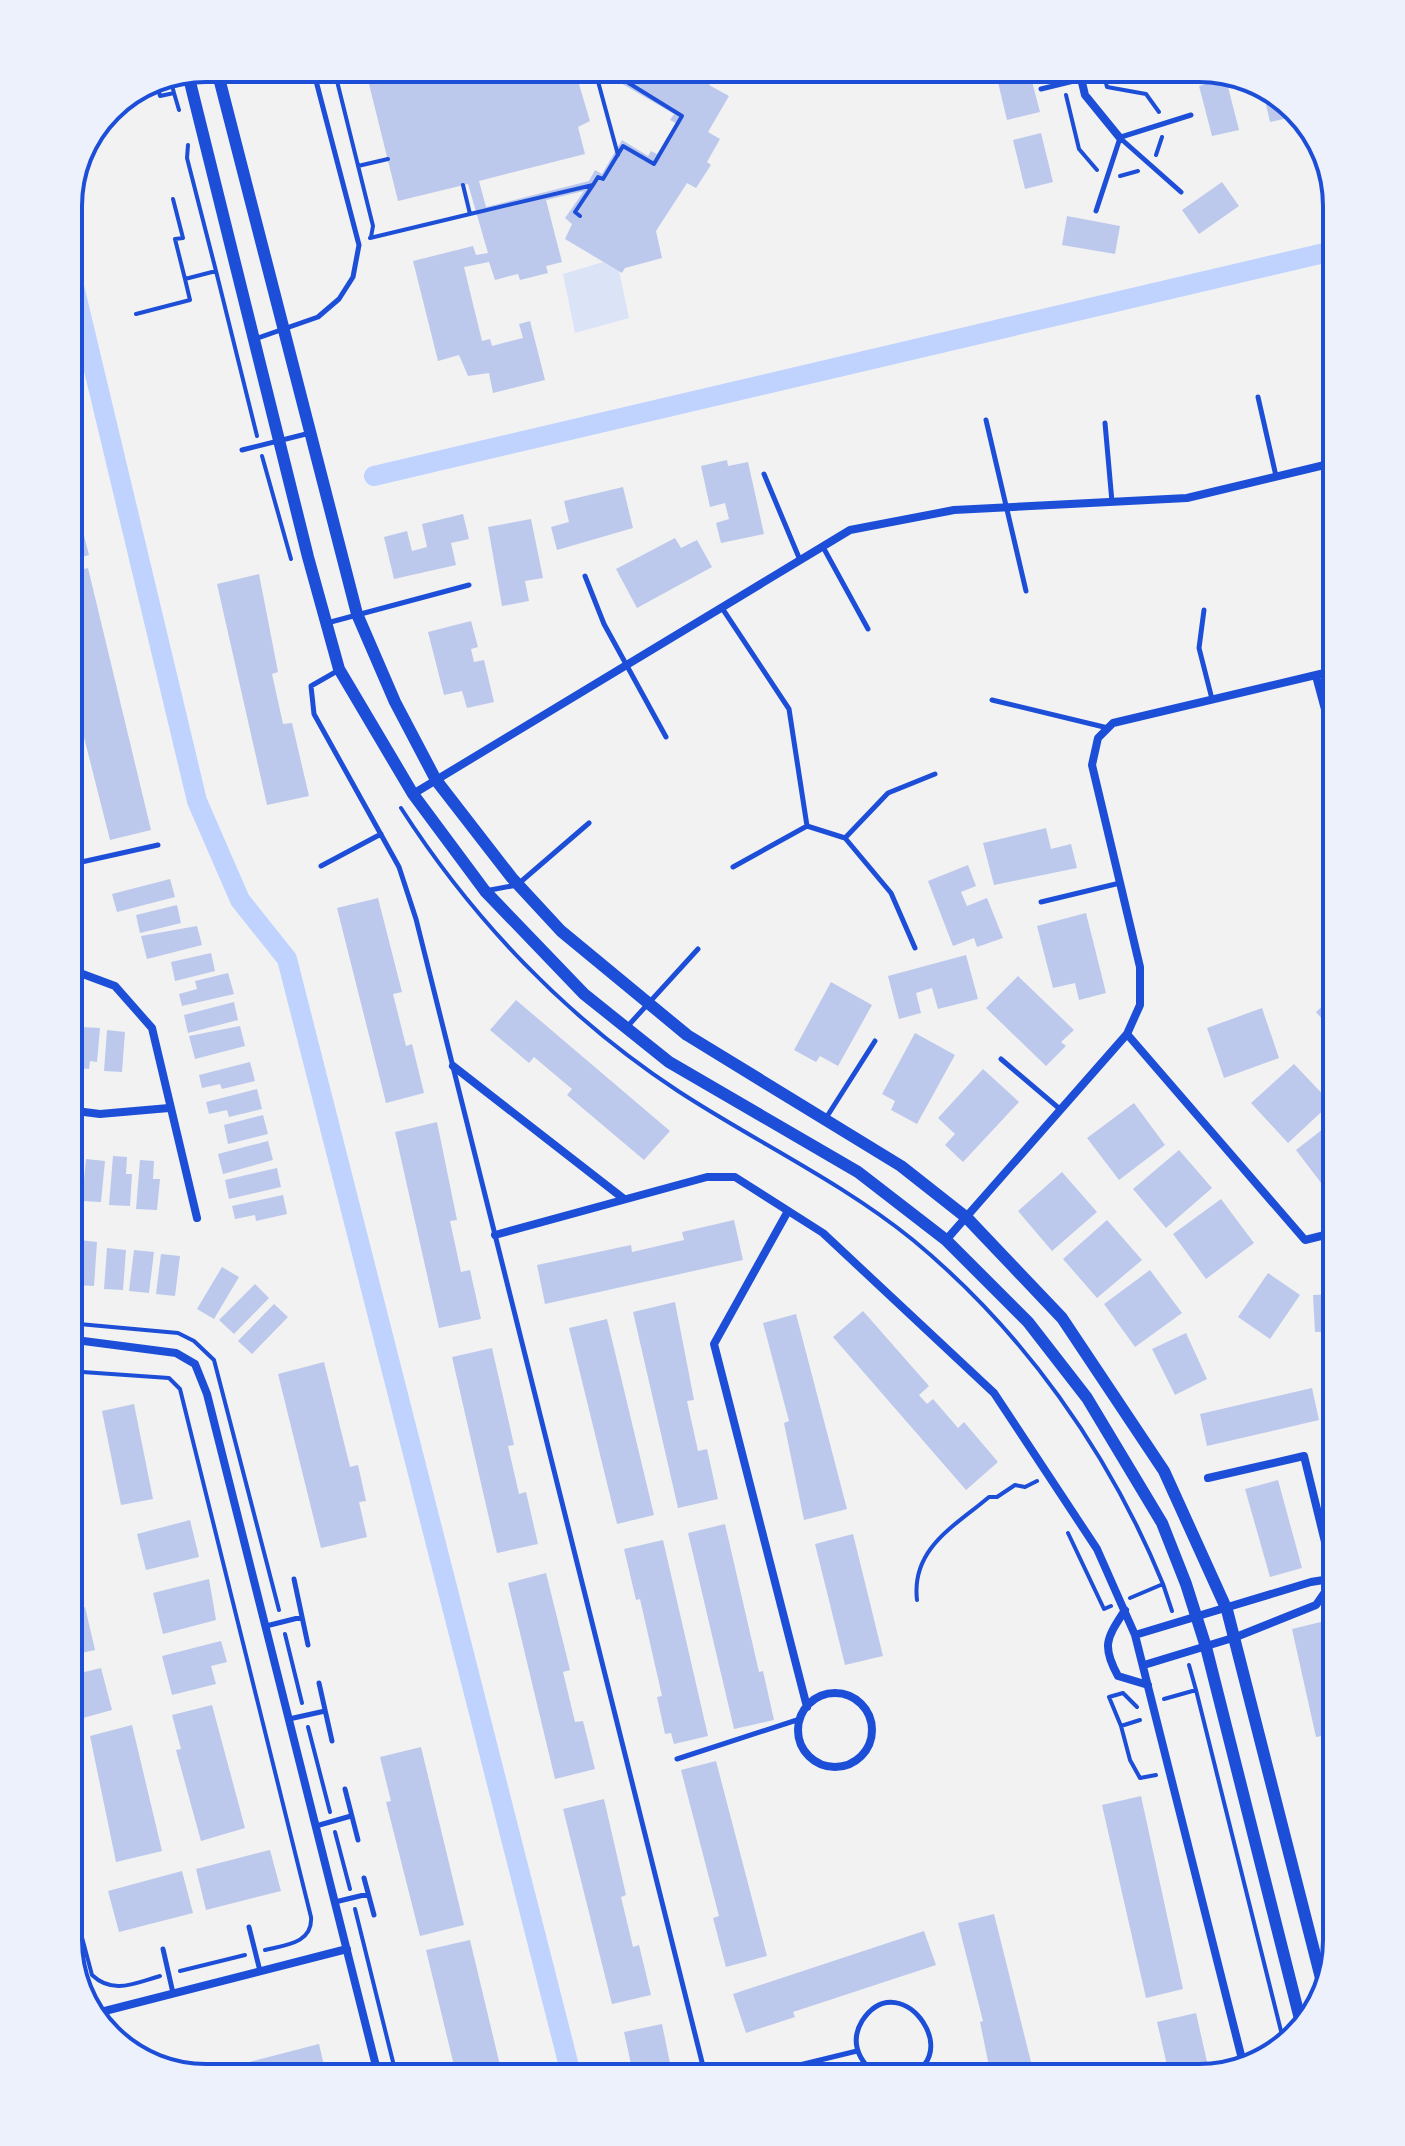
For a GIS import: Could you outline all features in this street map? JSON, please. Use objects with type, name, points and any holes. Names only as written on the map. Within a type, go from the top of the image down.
[{"type":"street","points":[[220,82],[357,614],[395,702],[436,780],[517,885],[561,931],[687,1035],[901,1166],[967,1218],[1062,1318],[1164,1471],[1227,1610],[1319,1971]]},
{"type":"street","points":[[1083,82],[1085,95],[1120,138]]},
{"type":"street","points":[[190,83],[339,669],[413,794],[485,891],[584,994],[669,1062],[858,1172],[946,1240],[1028,1322],[1087,1398],[1162,1523],[1197,1618],[1299,2013]]},
{"type":"street","points":[[413,794],[850,530],[954,510],[1187,498],[1323,466]]},
{"type":"street","points":[[946,1240],[1127,1034],[1140,1005],[1140,967],[1092,765],[1098,738],[1113,723],[1323,674]]},
{"type":"street","points":[[1316,676],[1323,702]]},
{"type":"street","points":[[82,974],[115,986],[152,1028],[197,1218]]},
{"type":"street","points":[[1127,1034],[1305,1240],[1323,1236]]},
{"type":"street","points":[[453,1066],[624,1199]]},
{"type":"street","points":[[82,1112],[100,1114],[169,1108]]},
{"type":"street","points":[[495,1235],[707,1177],[735,1177],[823,1233],[994,1393],[1097,1549],[1135,1635],[1241,2056]]},
{"type":"street","points":[[788,1211],[714,1344],[807,1707]]},
{"type":"street","points":[[82,1341],[176,1353],[195,1364],[207,1394],[376,2064]]},
{"type":"street","points":[[1208,1478],[1304,1456],[1323,1529]]},
{"type":"street","points":[[1135,1635],[1323,1581]]},
{"type":"street","points":[[1144,1665],[1236,1637],[1316,1605],[1323,1596]]},
{"type":"street","points":[[1125,1610],[1108,1636],[1108,1657],[1118,1676],[1148,1685]]},
{"type":"street","points":[[828,1694],[853,1698],[870,1717],[871,1742],[855,1761],[843,1766],[818,1763],[801,1744],[800,1719],[807,1707],[828,1694]]},
{"type":"street","points":[[105,2011],[347,1949]]},
{"type":"lane","points":[[254,339],[318,317],[339,299],[353,277],[359,245],[316,82]]},
{"type":"lane","points":[[1041,89],[1060,82]]},
{"type":"lane","points":[[1120,138],[1191,115]]},
{"type":"lane","points":[[1120,138],[1181,192]]},
{"type":"lane","points":[[1096,211],[1120,138]]},
{"type":"lane","points":[[1258,397],[1277,477]]},
{"type":"lane","points":[[986,420],[1026,591]]},
{"type":"lane","points":[[1105,423],[1112,502]]},
{"type":"lane","points":[[242,450],[311,433]]},
{"type":"lane","points":[[764,474],[800,560]]},
{"type":"lane","points":[[823,546],[868,629]]},
{"type":"lane","points":[[585,576],[604,624],[666,737]]},
{"type":"lane","points":[[327,623],[469,585]]},
{"type":"lane","points":[[722,607],[789,709],[807,826]]},
{"type":"lane","points":[[1204,610],[1199,648],[1213,700]]},
{"type":"lane","points":[[339,669],[311,686],[314,714],[399,867],[416,919],[702,2064]]},
{"type":"lane","points":[[992,700],[1108,728]]},
{"type":"lane","points":[[845,838],[888,793],[935,774]]},
{"type":"lane","points":[[485,891],[517,885],[589,823]]},
{"type":"lane","points":[[733,867],[807,826],[845,838],[891,893],[915,948]]},
{"type":"lane","points":[[321,866],[381,834]]},
{"type":"lane","points":[[82,862],[158,845]]},
{"type":"lane","points":[[1041,902],[1120,883]]},
{"type":"lane","points":[[626,1028],[698,949]]},
{"type":"lane","points":[[825,1119],[875,1041]]},
{"type":"lane","points":[[1001,1059],[1061,1110]]},
{"type":"lane","points":[[294,1579],[308,1645]]},
{"type":"lane","points":[[266,1626],[302,1617]]},
{"type":"lane","points":[[319,1683],[332,1741]]},
{"type":"lane","points":[[289,1719],[325,1711]]},
{"type":"lane","points":[[677,1759],[800,1719]]},
{"type":"lane","points":[[345,1789],[358,1840]]},
{"type":"lane","points":[[316,1826],[351,1816]]},
{"type":"lane","points":[[364,1878],[374,1915]]},
{"type":"lane","points":[[335,1902],[368,1894]]},
{"type":"lane","points":[[249,1927],[260,1971]]},
{"type":"lane","points":[[163,1949],[173,1993]]},
{"type":"lane","points":[[866,2064],[857,2051],[859,2026],[877,2008],[902,2005],[914,2010],[929,2030],[929,2053],[921,2064]]},
{"type":"lane","points":[[804,2064],[857,2051]]},
{"type":"path","points":[[337,82],[373,226],[370,241],[593,185]]},
{"type":"path","points":[[598,82],[618,155]]},
{"type":"path","points":[[580,216],[575,212],[598,177],[603,179],[623,146],[654,164],[670,142],[682,116],[628,82]]},
{"type":"path","points":[[172,87],[180,114]]},
{"type":"path","points":[[159,91],[160,96],[174,93]]},
{"type":"path","points":[[185,279],[216,271],[187,158],[188,144]]},
{"type":"path","points":[[358,166],[388,159]]},
{"type":"path","points":[[463,185],[470,214]]},
{"type":"path","points":[[136,314],[190,300],[175,239],[183,238],[173,199]]},
{"type":"path","points":[[82,1372],[169,1378],[180,1389],[312,1926],[304,1937],[118,1988],[101,1983],[88,1965],[82,1942]]},
{"type":"path","points":[[1196,1690],[1281,2033]]},
{"type":"path","points":[[1123,1693],[1109,1697],[1130,1760],[1140,1778],[1169,1772]]},
{"type":"path","points":[[1121,1726],[1140,1720]]},
{"type":"shaded area","points":[[603,262],[619,271],[629,318],[575,333],[563,274]]},
{"type":"building","points":[[368,82],[578,82],[590,121],[578,127],[585,154],[479,181],[486,207],[589,181],[595,170],[602,174],[622,140],[648,156],[651,151],[657,154],[676,123],[670,120],[674,114],[619,82],[711,82],[709,85],[729,96],[708,132],[720,139],[707,162],[711,165],[696,188],[687,183],[656,231],[662,258],[625,268],[622,273],[565,239],[572,224],[565,218],[584,191],[546,200],[562,262],[546,266],[548,273],[520,280],[518,274],[495,280],[489,262],[464,267],[482,341],[490,339],[492,346],[523,338],[519,324],[530,321],[545,380],[493,393],[489,373],[468,376],[459,355],[438,361],[413,261],[473,246],[476,255],[488,253],[468,184],[398,201]]},
{"type":"building","points":[[998,82],[1032,82],[1040,112],[1007,120]]},
{"type":"building","points":[[1212,83],[1228,85],[1239,130],[1212,136],[1199,86]]},
{"type":"building","points":[[1265,101],[1286,118],[1270,122]]},
{"type":"building","points":[[1041,133],[1053,182],[1025,189],[1013,140]]},
{"type":"building","points":[[1222,182],[1239,206],[1199,234],[1182,210]]},
{"type":"building","points":[[1067,216],[1120,226],[1115,254],[1062,245]]},
{"type":"building","points":[[727,460],[728,466],[748,462],[764,534],[721,543],[716,523],[729,519],[725,503],[710,507],[701,466]]},
{"type":"building","points":[[623,487],[633,528],[557,550],[551,527],[569,522],[564,501]]},
{"type":"building","points":[[463,514],[469,539],[451,543],[456,565],[394,579],[384,537],[407,531],[412,551],[427,547],[422,524]]},
{"type":"building","points":[[531,519],[543,578],[525,581],[529,601],[502,606],[488,527]]},
{"type":"building","points":[[82,528],[89,555],[82,557]]},
{"type":"building","points":[[675,538],[681,548],[697,540],[712,567],[637,608],[616,569]]},
{"type":"building","points":[[88,568],[151,830],[110,840],[82,729],[82,570]]},
{"type":"building","points":[[259,574],[278,672],[272,674],[283,724],[292,723],[309,796],[267,805],[217,584]]},
{"type":"building","points":[[471,621],[478,647],[471,649],[474,662],[484,660],[494,702],[467,708],[462,691],[444,695],[428,632]]},
{"type":"building","points":[[1046,828],[1051,849],[1071,844],[1077,868],[994,885],[983,843]]},
{"type":"building","points":[[968,865],[976,886],[961,892],[967,906],[987,898],[1003,938],[977,947],[974,938],[953,946],[928,881]]},
{"type":"building","points":[[170,879],[175,897],[117,912],[112,894]]},
{"type":"building","points":[[378,898],[402,992],[393,994],[406,1046],[412,1044],[424,1093],[386,1103],[337,908]]},
{"type":"building","points":[[177,905],[181,923],[140,933],[136,915]]},
{"type":"building","points":[[1086,913],[1106,993],[1079,1000],[1075,983],[1053,988],[1037,926]]},
{"type":"building","points":[[197,926],[202,945],[147,959],[141,936]]},
{"type":"building","points":[[211,953],[215,971],[175,981],[171,962]]},
{"type":"building","points":[[966,955],[978,999],[938,1009],[932,988],[916,993],[921,1013],[899,1019],[888,976]]},
{"type":"building","points":[[228,973],[234,994],[182,1006],[179,994],[197,989],[195,981]]},
{"type":"building","points":[[1018,976],[1074,1030],[1061,1042],[1066,1046],[1046,1066],[986,1008]]},
{"type":"building","points":[[831,982],[872,1005],[838,1066],[820,1056],[816,1062],[794,1050]]},
{"type":"building","points":[[516,1000],[670,1131],[644,1160],[567,1095],[572,1089],[534,1057],[529,1063],[490,1030]]},
{"type":"building","points":[[234,1002],[238,1020],[188,1033],[184,1015]]},
{"type":"building","points":[[1323,1006],[1323,1020],[1316,1012]]},
{"type":"building","points":[[1262,1008],[1279,1058],[1224,1078],[1207,1028]]},
{"type":"building","points":[[240,1026],[245,1046],[195,1059],[189,1036]]},
{"type":"building","points":[[82,1027],[100,1028],[97,1062],[90,1061],[89,1069],[82,1068]]},
{"type":"building","points":[[107,1030],[125,1032],[122,1072],[104,1071]]},
{"type":"building","points":[[915,1033],[955,1055],[917,1124],[891,1110],[895,1101],[882,1094]]},
{"type":"building","points":[[250,1062],[255,1081],[222,1089],[220,1084],[202,1088],[199,1075]]},
{"type":"building","points":[[1294,1064],[1323,1095],[1323,1110],[1288,1143],[1251,1103]]},
{"type":"building","points":[[983,1069],[1019,1102],[963,1162],[945,1145],[955,1134],[938,1118]]},
{"type":"building","points":[[257,1089],[262,1109],[229,1117],[227,1110],[209,1114],[206,1102]]},
{"type":"building","points":[[1134,1103],[1165,1145],[1119,1180],[1087,1138]]},
{"type":"building","points":[[263,1115],[268,1134],[228,1144],[224,1125]]},
{"type":"building","points":[[437,1122],[457,1220],[450,1221],[461,1272],[470,1270],[481,1319],[439,1328],[395,1132]]},
{"type":"building","points":[[1323,1129],[1323,1185],[1296,1150]]},
{"type":"building","points":[[268,1141],[273,1160],[223,1174],[218,1154]]},
{"type":"building","points":[[1179,1150],[1212,1188],[1166,1228],[1133,1189]]},
{"type":"building","points":[[113,1156],[127,1157],[126,1174],[132,1174],[130,1206],[109,1205]]},
{"type":"building","points":[[86,1159],[105,1161],[101,1202],[82,1201]]},
{"type":"building","points":[[140,1160],[154,1161],[153,1179],[160,1179],[157,1210],[136,1209]]},
{"type":"building","points":[[277,1168],[281,1187],[229,1199],[225,1180]]},
{"type":"building","points":[[1062,1172],[1097,1212],[1052,1251],[1018,1211]]},
{"type":"building","points":[[283,1195],[287,1214],[256,1221],[255,1215],[235,1219],[232,1206]]},
{"type":"building","points":[[1221,1199],[1254,1243],[1206,1279],[1173,1234]]},
{"type":"building","points":[[734,1220],[743,1260],[545,1304],[537,1265],[631,1245],[632,1252],[684,1240],[682,1232]]},
{"type":"building","points":[[1107,1220],[1142,1260],[1097,1298],[1063,1259]]},
{"type":"building","points":[[82,1240],[97,1242],[94,1286],[82,1285]]},
{"type":"building","points":[[107,1248],[126,1250],[123,1290],[104,1289]]},
{"type":"building","points":[[134,1250],[154,1252],[149,1293],[129,1291]]},
{"type":"building","points":[[161,1254],[180,1256],[175,1296],[156,1294]]},
{"type":"building","points":[[222,1267],[239,1277],[214,1319],[197,1309]]},
{"type":"building","points":[[1150,1270],[1182,1313],[1135,1347],[1104,1304]]},
{"type":"building","points":[[1268,1273],[1300,1295],[1270,1339],[1238,1317]]},
{"type":"building","points":[[255,1284],[269,1298],[234,1334],[219,1320]]},
{"type":"building","points":[[1313,1295],[1323,1295],[1323,1332],[1315,1332]]},
{"type":"building","points":[[675,1302],[694,1400],[687,1401],[698,1451],[707,1449],[718,1499],[678,1508],[633,1312]]},
{"type":"building","points":[[274,1304],[288,1317],[252,1354],[238,1341]]},
{"type":"building","points":[[863,1311],[929,1386],[919,1395],[927,1404],[933,1399],[958,1428],[964,1422],[998,1462],[966,1490],[833,1337]]},
{"type":"building","points":[[796,1314],[847,1509],[804,1520],[784,1423],[789,1421],[763,1323]]},
{"type":"building","points":[[607,1319],[654,1515],[617,1524],[569,1328]]},
{"type":"building","points":[[1186,1333],[1207,1379],[1175,1395],[1152,1349]]},
{"type":"building","points":[[492,1348],[514,1445],[508,1446],[519,1494],[526,1492],[538,1544],[497,1553],[452,1357]]},
{"type":"building","points":[[324,1362],[350,1467],[358,1465],[366,1501],[359,1502],[367,1537],[321,1548],[278,1374]]},
{"type":"building","points":[[1312,1388],[1319,1420],[1207,1446],[1200,1414]]},
{"type":"building","points":[[134,1404],[153,1499],[121,1505],[102,1411]]},
{"type":"building","points":[[1278,1480],[1302,1568],[1270,1577],[1245,1489]]},
{"type":"building","points":[[190,1520],[199,1557],[146,1570],[137,1534]]},
{"type":"building","points":[[725,1524],[759,1672],[763,1671],[774,1720],[734,1729],[688,1533]]},
{"type":"building","points":[[853,1534],[883,1656],[845,1665],[815,1544]]},
{"type":"building","points":[[663,1540],[708,1736],[674,1744],[671,1733],[665,1734],[657,1697],[662,1696],[640,1599],[636,1600],[624,1549]]},
{"type":"building","points":[[546,1573],[570,1670],[563,1672],[575,1722],[583,1721],[595,1769],[555,1779],[508,1583]]},
{"type":"building","points":[[209,1579],[216,1620],[163,1634],[153,1593]]},
{"type":"building","points":[[85,1607],[95,1650],[82,1653],[82,1608]]},
{"type":"building","points":[[1323,1621],[1323,1736],[1316,1737],[1292,1629]]},
{"type":"building","points":[[221,1641],[227,1662],[211,1666],[216,1684],[172,1695],[162,1656]]},
{"type":"building","points":[[101,1668],[112,1710],[82,1718],[82,1673]]},
{"type":"building","points":[[212,1705],[245,1828],[201,1841],[176,1750],[181,1749],[172,1715]]},
{"type":"building","points":[[132,1725],[162,1851],[116,1862],[90,1736]]},
{"type":"building","points":[[421,1747],[464,1925],[420,1936],[386,1802],[391,1801],[380,1757]]},
{"type":"building","points":[[716,1761],[767,1956],[726,1967],[713,1918],[719,1916],[681,1770]]},
{"type":"building","points":[[1141,1796],[1183,1989],[1146,1998],[1102,1805]]},
{"type":"building","points":[[604,1799],[626,1895],[621,1897],[633,1947],[639,1945],[651,1995],[612,2004],[563,1809]]},
{"type":"building","points":[[270,1850],[281,1891],[206,1910],[196,1869]]},
{"type":"building","points":[[182,1871],[193,1913],[119,1932],[108,1891]]},
{"type":"building","points":[[994,1914],[1032,2064],[989,2064],[980,2022],[983,2021],[958,1923]]},
{"type":"building","points":[[924,1931],[936,1965],[793,2012],[795,2017],[746,2033],[733,1994]]},
{"type":"building","points":[[470,1940],[500,2064],[454,2064],[426,1950]]},
{"type":"building","points":[[1196,2013],[1207,2063],[1167,2064],[1157,2022]]},
{"type":"building","points":[[662,2024],[670,2064],[631,2064],[624,2032]]},
{"type":"building","points":[[319,2044],[324,2064],[245,2064]]},
{"type":"waterway","points":[[374,476],[1323,253]]},
{"type":"waterway","points":[[82,320],[197,801],[240,900],[287,959],[568,2064]]}]
